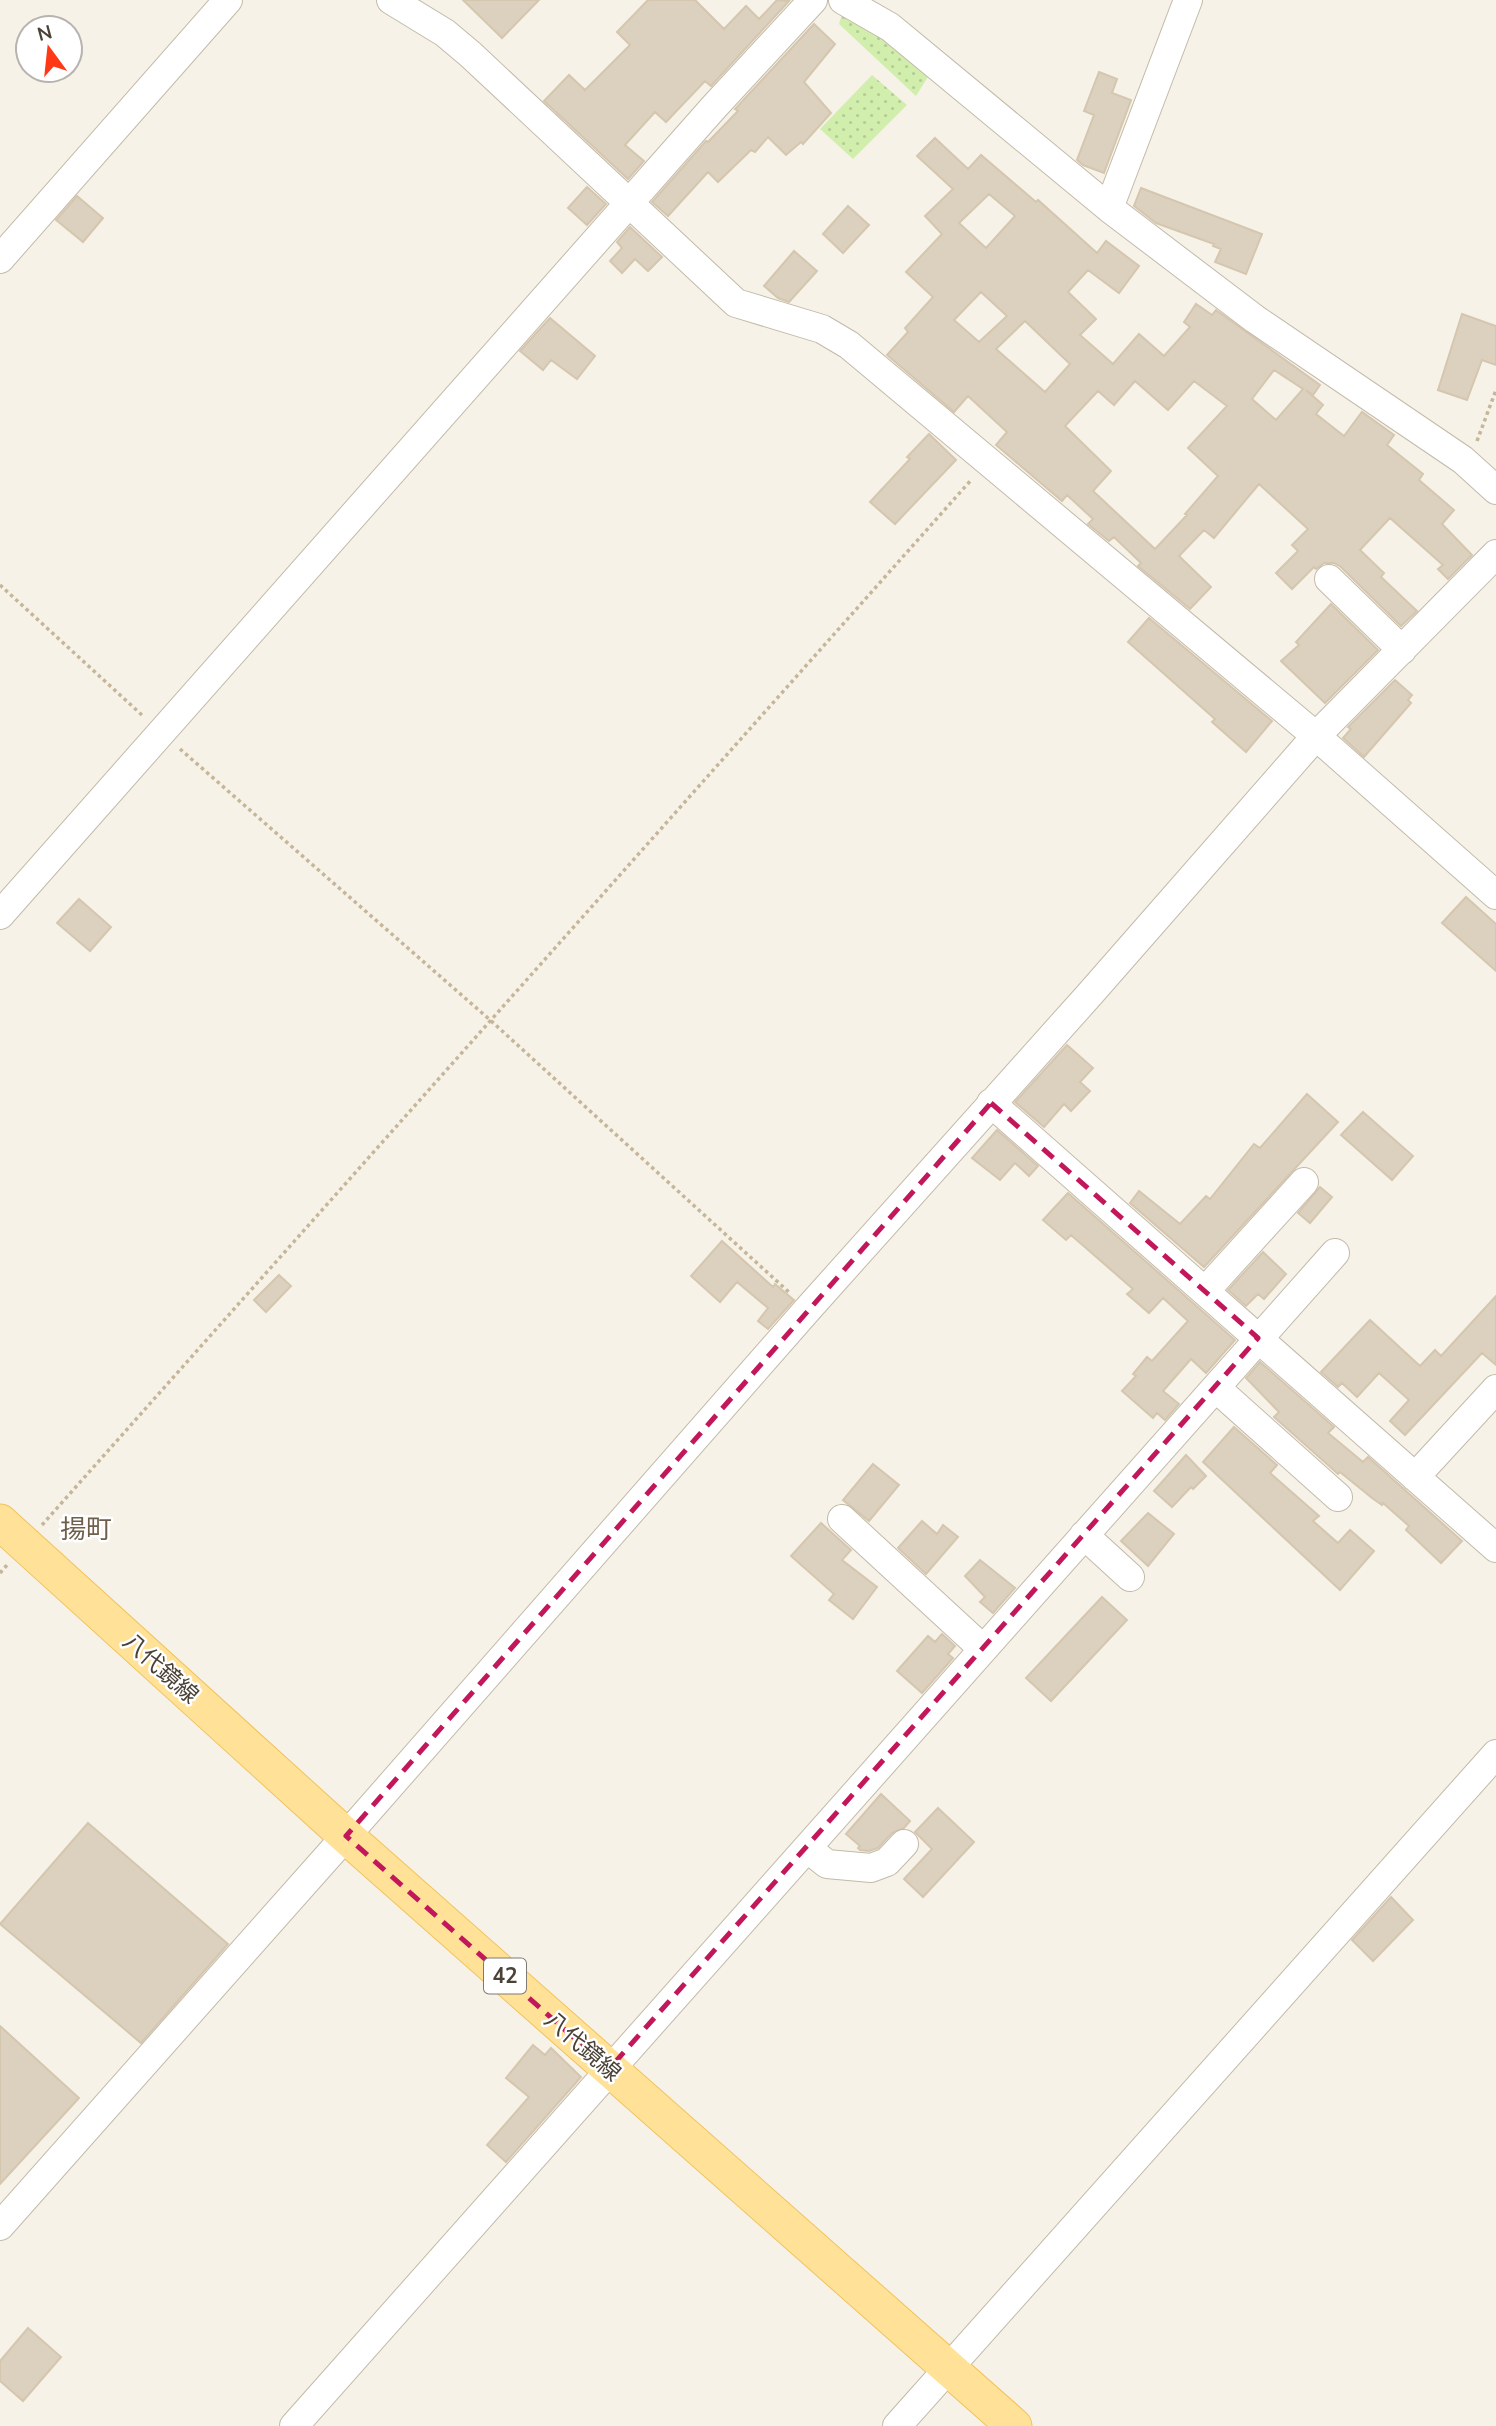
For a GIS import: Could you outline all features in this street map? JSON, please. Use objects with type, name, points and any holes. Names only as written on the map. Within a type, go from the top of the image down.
[{"type":"main road","name":"八代鏡線","points":[[13,1533],[346,1836],[1014,2426]]},
{"type":"street","points":[[0,259],[228,0]]},
{"type":"street","points":[[391,0],[445,33],[470,54],[736,303],[822,328],[849,345],[1316,736],[1496,895]]},
{"type":"street","points":[[0,915],[714,107],[813,0]]},
{"type":"street","points":[[843,0],[890,27],[1109,208],[1255,320],[1463,460],[1496,490]]},
{"type":"street","points":[[1109,208],[1188,0]]},
{"type":"street","points":[[0,2226],[1316,736],[1496,555]]},
{"type":"street","points":[[1329,579],[1402,650]]},
{"type":"street","points":[[991,1104],[1206,1290],[1496,1548]]},
{"type":"street","points":[[1206,1290],[1304,1182]]},
{"type":"street","points":[[294,2426],[1335,1253]]},
{"type":"street","points":[[1216,1388],[1338,1497]]},
{"type":"street","points":[[1415,1477],[1496,1389]]},
{"type":"street","points":[[842,1520],[983,1649]]},
{"type":"street","points":[[1084,1535],[1130,1577]]},
{"type":"street","points":[[897,2426],[1496,1754]]},
{"type":"street","points":[[808,1849],[827,1864],[871,1868],[887,1863],[904,1844]]},
{"type":"path","points":[[1476,442],[1496,390]]},
{"type":"path","points":[[0,1573],[13,1533],[489,1019],[987,462]]},
{"type":"path","points":[[0,585],[161,733],[489,1019],[808,1309]]},
{"type":"highlighted area","points":[[991,1103],[1258,1338],[609,2069],[346,1836]]},
{"type":"green space","points":[[842,14],[849,14],[931,72],[916,96],[839,24]]},
{"type":"green space","points":[[872,75],[907,105],[853,159],[820,129]]},
{"type":"building","points":[[463,0],[539,0],[502,38]]},
{"type":"building","points":[[648,0],[695,0],[724,29],[746,6],[759,19],[777,0],[789,1],[711,86],[705,81],[666,122],[655,112],[625,145],[644,161],[628,179],[544,101],[569,75],[585,90],[630,45],[617,32]]},
{"type":"building","points":[[814,24],[835,44],[804,82],[831,113],[803,144],[801,142],[786,155],[768,137],[755,152],[751,150],[718,182],[708,172],[668,216],[652,202],[706,141],[738,111],[735,109]]},
{"type":"building","points":[[1099,72],[1117,79],[1112,93],[1131,100],[1104,173],[1077,160],[1094,115],[1084,111]]},
{"type":"building","points":[[935,138],[968,169],[981,155],[1036,202],[1038,200],[1097,253],[1106,241],[1139,266],[1119,293],[1088,270],[1068,292],[1096,319],[1080,335],[1113,364],[1139,334],[1164,356],[1190,327],[1184,322],[1196,304],[1212,315],[1216,310],[1320,385],[1313,395],[1306,390],[1323,405],[1316,414],[1344,436],[1362,412],[1394,435],[1387,445],[1423,474],[1419,480],[1454,510],[1442,524],[1472,555],[1448,579],[1438,569],[1443,565],[1390,518],[1360,550],[1384,573],[1381,577],[1417,611],[1401,626],[1334,563],[1324,563],[1316,569],[1314,567],[1292,589],[1276,573],[1298,551],[1292,545],[1308,529],[1259,484],[1214,538],[1204,530],[1179,556],[1211,587],[1190,609],[1138,566],[1141,563],[1114,537],[1109,541],[1088,524],[1093,519],[1067,495],[1062,501],[996,445],[1007,432],[968,396],[954,412],[887,355],[908,332],[905,328],[933,297],[906,272],[942,234],[925,216],[953,189],[917,156]],"holes":[[[989,194],[1015,216],[986,248],[959,223]],[[981,292],[1007,316],[979,342],[954,320]],[[1025,321],[1070,364],[1045,392],[996,349]],[[1274,370],[1303,389],[1276,420],[1252,399]],[[1135,381],[1168,410],[1194,381],[1227,406],[1188,448],[1218,476],[1155,549],[1093,491],[1111,471],[1065,426],[1098,391],[1114,405]]]},
{"type":"building","points":[[587,187],[606,204],[587,225],[568,208]]},
{"type":"building","points":[[1141,188],[1262,234],[1246,274],[1215,262],[1221,249],[1213,246],[1214,244],[1156,223],[1134,206]]},
{"type":"building","points":[[77,196],[103,218],[83,242],[56,220]]},
{"type":"building","points":[[848,206],[869,225],[843,253],[823,234]]},
{"type":"building","points":[[630,227],[662,257],[648,271],[635,259],[622,273],[610,261],[622,248],[617,242]]},
{"type":"building","points":[[794,251],[817,271],[789,302],[778,298],[764,286]]},
{"type":"building","points":[[1462,314],[1496,326],[1496,365],[1482,360],[1467,400],[1438,390]]},
{"type":"building","points":[[550,318],[595,356],[577,379],[551,360],[543,370],[520,351]]},
{"type":"building","points":[[929,434],[956,460],[895,524],[870,502]]},
{"type":"building","points":[[1331,604],[1378,650],[1325,703],[1281,661],[1299,645],[1296,642]]},
{"type":"building","points":[[1149,618],[1272,721],[1246,752],[1212,722],[1215,719],[1128,642]]},
{"type":"building","points":[[1395,680],[1412,695],[1408,700],[1411,703],[1364,757],[1343,738],[1351,729],[1348,727]]},
{"type":"building","points":[[1466,897],[1496,924],[1496,971],[1442,923]]},
{"type":"building","points":[[79,899],[111,927],[90,951],[57,923]]},
{"type":"building","points":[[1067,1045],[1093,1068],[1080,1082],[1090,1091],[1071,1111],[1064,1104],[1044,1127],[1015,1102]]},
{"type":"building","points":[[1307,1094],[1338,1122],[1204,1267],[1130,1203],[1139,1191],[1180,1224],[1206,1196],[1210,1199],[1254,1144],[1260,1148]]},
{"type":"building","points":[[1363,1112],[1413,1156],[1392,1180],[1341,1135]]},
{"type":"building","points":[[997,1130],[1038,1166],[1029,1176],[1015,1163],[1000,1180],[972,1158]]},
{"type":"building","points":[[1320,1187],[1332,1197],[1310,1223],[1298,1213]]},
{"type":"building","points":[[1068,1193],[1235,1340],[1206,1373],[1191,1359],[1163,1391],[1179,1404],[1165,1420],[1157,1413],[1153,1418],[1122,1391],[1136,1376],[1133,1374],[1147,1357],[1152,1361],[1188,1321],[1163,1298],[1149,1313],[1127,1294],[1133,1289],[1071,1235],[1066,1240],[1043,1220]]},
{"type":"building","points":[[722,1241],[773,1287],[775,1284],[794,1300],[768,1329],[758,1321],[768,1308],[737,1282],[720,1302],[691,1276]]},
{"type":"building","points":[[1263,1252],[1286,1274],[1264,1299],[1258,1294],[1246,1306],[1228,1290]]},
{"type":"building","points":[[279,1275],[291,1286],[266,1312],[254,1300]]},
{"type":"building","points":[[1496,1296],[1496,1365],[1482,1353],[1405,1435],[1390,1421],[1409,1400],[1379,1373],[1357,1397],[1342,1383],[1338,1387],[1321,1372],[1370,1320],[1420,1366],[1435,1350],[1441,1356]]},
{"type":"building","points":[[1260,1362],[1334,1427],[1328,1433],[1363,1462],[1368,1457],[1462,1541],[1441,1563],[1406,1530],[1409,1526],[1383,1503],[1382,1505],[1372,1498],[1340,1472],[1338,1474],[1274,1417],[1279,1412],[1246,1378]]},
{"type":"building","points":[[1234,1427],[1277,1465],[1270,1473],[1319,1516],[1313,1521],[1338,1543],[1350,1530],[1374,1551],[1340,1590],[1203,1462]]},
{"type":"building","points":[[1186,1455],[1206,1476],[1172,1507],[1154,1491]]},
{"type":"building","points":[[873,1464],[899,1485],[869,1521],[843,1500]]},
{"type":"building","points":[[1148,1513],[1174,1534],[1148,1566],[1121,1541]]},
{"type":"building","points":[[922,1521],[937,1534],[943,1525],[958,1537],[926,1574],[898,1548]]},
{"type":"building","points":[[821,1523],[851,1550],[842,1560],[877,1587],[853,1619],[829,1600],[834,1594],[791,1556]]},
{"type":"building","points":[[980,1560],[1015,1588],[993,1613],[980,1602],[985,1597],[965,1576]]},
{"type":"building","points":[[1102,1597],[1127,1620],[1051,1701],[1026,1678]]},
{"type":"building","points":[[942,1634],[955,1646],[948,1654],[953,1658],[922,1693],[897,1671],[928,1636],[935,1642]]},
{"type":"building","points":[[881,1794],[910,1821],[904,1828],[892,1833],[878,1848],[860,1850],[860,1846],[846,1834]]},
{"type":"building","points":[[938,1808],[974,1842],[923,1897],[904,1879],[932,1849],[915,1832]]},
{"type":"building","points":[[88,1823],[228,1944],[141,2043],[0,1924]]},
{"type":"building","points":[[1391,1897],[1413,1920],[1373,1961],[1352,1940]]},
{"type":"building","points":[[0,2026],[79,2098],[0,2184]]},
{"type":"building","points":[[533,2045],[545,2055],[551,2048],[581,2077],[506,2162],[487,2145],[529,2097],[506,2078]]},
{"type":"building","points":[[28,2328],[61,2357],[23,2401],[0,2381],[0,2361]]},
{"type":"district","name":"揚町","points":[[86,1529]]}]
